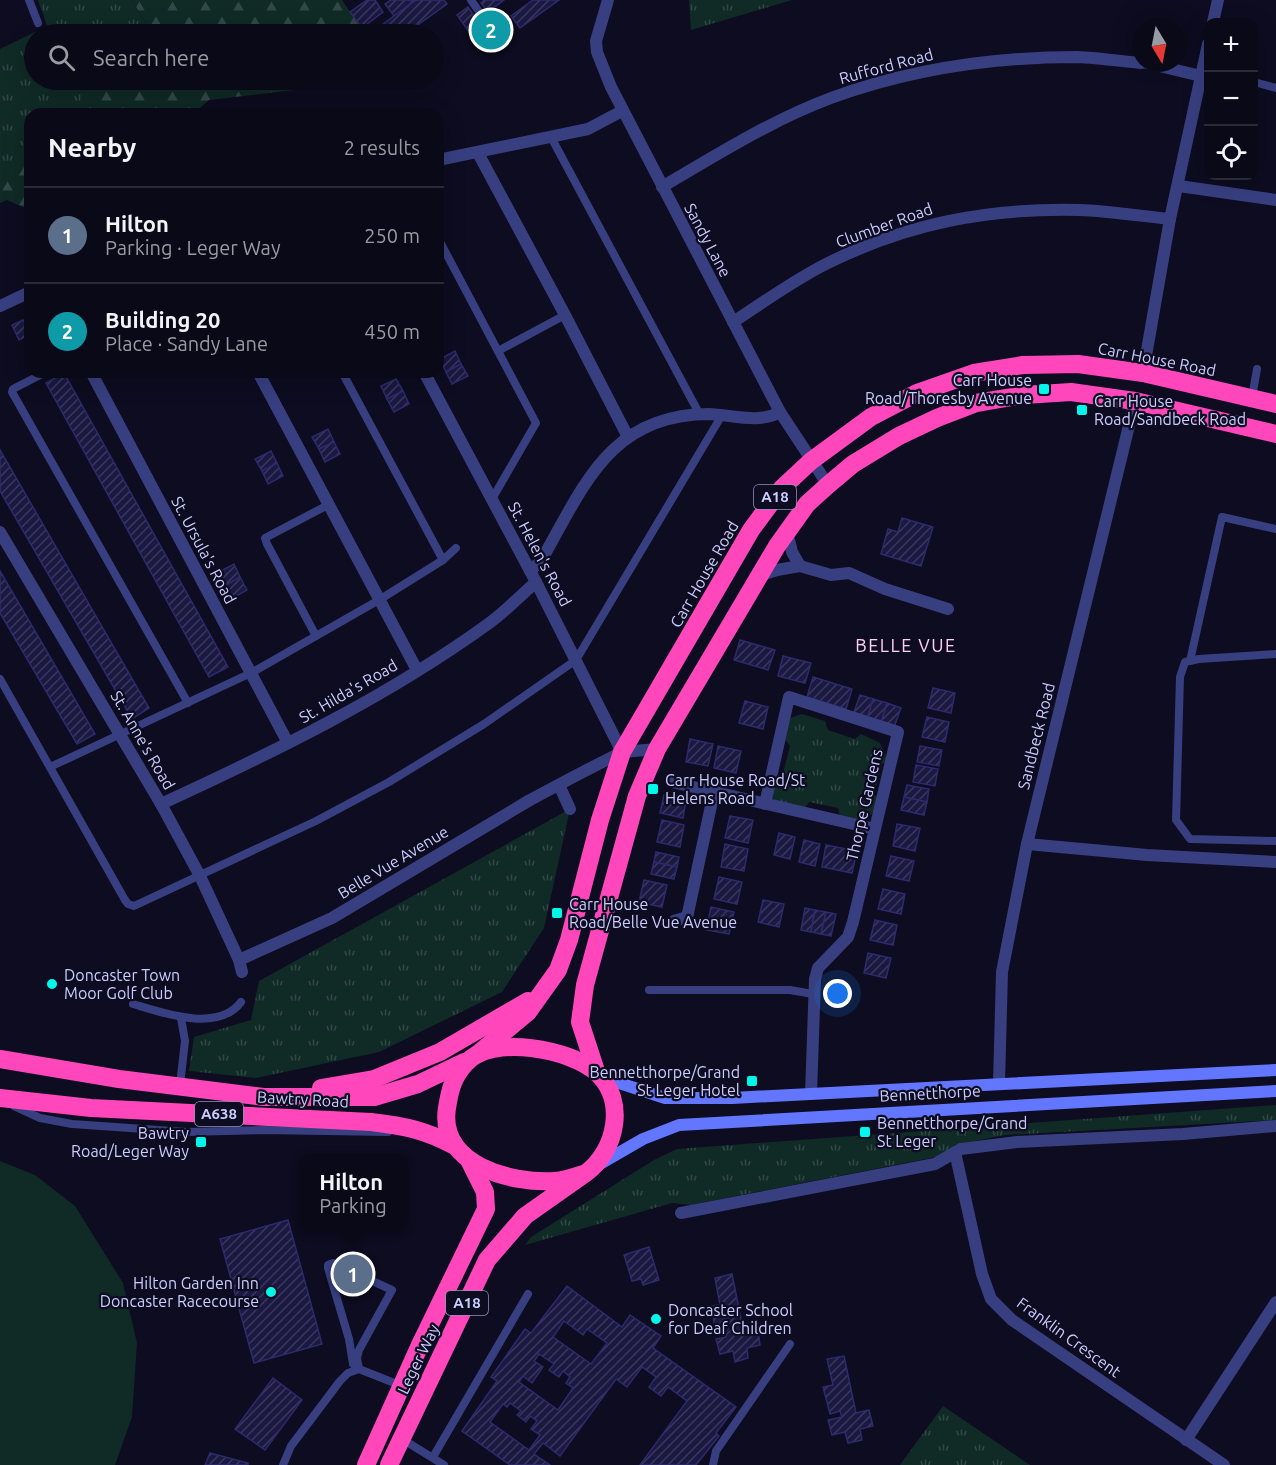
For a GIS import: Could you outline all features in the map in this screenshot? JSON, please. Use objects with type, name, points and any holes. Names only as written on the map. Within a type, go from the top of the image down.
[{"type":"highway","name":"Carr House Road","points":[[473,1057],[528,1012],[558,970],[569,940],[600,820],[622,752],[751,530],[782,488],[811,461],[871,417],[916,393],[974,373],[1023,365],[1078,364],[1143,373],[1276,404]]},
{"type":"highway","name":"A18","points":[[598,1074],[580,1022],[585,985],[638,796],[657,749],[759,576],[807,504],[828,484],[853,464],[898,436],[937,417],[976,403],[1024,395],[1071,392],[1135,401],[1276,434]]},
{"type":"highway","name":"Bawtry Road","points":[[264,1097],[374,1080],[440,1052],[521,1006],[547,988]]},
{"type":"highway","points":[[509,1047],[539,1048],[569,1057],[598,1074],[612,1098],[615,1118],[612,1138],[591,1169],[556,1181],[522,1179],[491,1173],[469,1160],[455,1146],[448,1130],[446,1113],[450,1086],[456,1074],[473,1057],[509,1047]]},
{"type":"highway","name":"Bawtry Road","points":[[0,1059],[180,1088],[264,1097],[374,1096],[418,1084],[473,1057]]},
{"type":"highway","name":"Bawtry Road","points":[[0,1098],[91,1108],[371,1122],[411,1127],[437,1136],[455,1146]]},
{"type":"highway","name":"Leger Way","points":[[366,1465],[486,1209],[485,1192],[469,1160]]},
{"type":"highway","name":"Leger Way","points":[[389,1465],[487,1260],[525,1216],[591,1169]]},
{"type":"street","name":"Sandy Lane","points":[[608,0],[596,41],[597,52],[622,111],[780,412],[828,484]]},
{"type":"street","points":[[1214,18],[1218,0]]},
{"type":"street","name":"Rufford Road","points":[[662,187],[737,142],[831,99],[895,79],[946,67],[1005,60],[1078,57],[1132,62]]},
{"type":"street","points":[[1143,373],[1170,219],[1204,64]]},
{"type":"street","points":[[1184,72],[1201,76]]},
{"type":"street","points":[[444,159],[588,129],[622,111]]},
{"type":"street","points":[[478,153],[628,437]]},
{"type":"street","points":[[1179,186],[1276,201]]},
{"type":"street","name":"Clumber Road","points":[[733,322],[827,263],[879,241],[930,224],[981,214],[1025,210],[1081,210],[1170,219]]},
{"type":"street","points":[[0,306],[24,295]]},
{"type":"street","name":"St. Ursula's Road","points":[[94,378],[288,743]]},
{"type":"street","points":[[261,378],[417,670]]},
{"type":"street","name":"St. Helen's Road","points":[[427,378],[533,576],[622,752]]},
{"type":"street","name":"Sandbeck Road","points":[[999,1084],[1002,972],[1027,844],[1135,401]]},
{"type":"street","name":"St. Hilda's Road","points":[[161,804],[288,743],[362,704],[490,623],[533,576],[592,471],[608,453],[628,437],[660,422],[700,415],[764,419],[780,412]]},
{"type":"street","name":"St. Anne's Road","points":[[0,532],[161,804],[200,876],[241,966]]},
{"type":"street","points":[[788,532],[792,552],[800,566]]},
{"type":"street","points":[[759,576],[800,566],[831,575],[849,573],[885,589],[948,609]]},
{"type":"street","name":"Thorpe Gardens","points":[[765,804],[789,697],[898,732],[858,904],[848,937],[818,968],[813,994],[811,1094]]},
{"type":"street","points":[[622,752],[657,749]]},
{"type":"street","name":"Belle Vue Avenue","points":[[241,966],[332,918],[558,784],[622,752]]},
{"type":"street","points":[[672,782],[875,829]]},
{"type":"street","points":[[558,784],[570,809]]},
{"type":"street","points":[[674,921],[687,917],[714,792]]},
{"type":"street","points":[[1027,844],[1147,855],[1276,862]]},
{"type":"street","name":"Bennetthorpe","points":[[598,1074],[665,1098],[732,1098],[1276,1070]]},
{"type":"street","name":"Bennetthorpe","points":[[591,1169],[643,1139],[679,1125],[1276,1091]]},
{"type":"street","points":[[681,1213],[935,1164],[961,1149],[1017,1142],[1183,1134],[1276,1126]]},
{"type":"street","name":"Franklin Crescent","points":[[955,1152],[982,1274],[991,1299],[1012,1320],[1224,1465]]},
{"type":"street","points":[[1186,1440],[1276,1302]]},
{"type":"lane","points":[[29,0],[39,23]]},
{"type":"lane","points":[[471,0],[482,16]]},
{"type":"lane","points":[[1258,83],[1276,88]]},
{"type":"lane","points":[[551,137],[700,415]]},
{"type":"lane","points":[[444,249],[536,423],[492,499]]},
{"type":"lane","points":[[498,351],[565,315]]},
{"type":"lane","points":[[1252,398],[1257,369]]},
{"type":"lane","points":[[34,378],[13,389],[12,392],[188,703]]},
{"type":"lane","points":[[345,378],[443,560]]},
{"type":"lane","points":[[0,679],[128,904],[134,906],[316,821],[389,782],[484,724],[576,660],[722,415]]},
{"type":"lane","points":[[316,636],[267,544],[266,538],[328,505]]},
{"type":"lane","points":[[1190,660],[1222,517],[1276,529]]},
{"type":"lane","points":[[50,767],[251,673],[379,600],[443,560],[456,548]]},
{"type":"lane","points":[[1276,654],[1185,662],[1180,676],[1176,820],[1190,839],[1276,841]]},
{"type":"lane","points":[[649,990],[790,990],[813,994]]},
{"type":"lane","points":[[133,1004],[181,1018],[214,1018],[229,1014],[241,1002]]},
{"type":"lane","points":[[180,1088],[185,1041],[181,1018]]},
{"type":"lane","points":[[359,1369],[357,1358],[359,1350],[392,1290],[336,1263],[328,1265],[353,1364],[359,1369],[402,1386]]},
{"type":"lane","points":[[432,1457],[528,1294]]},
{"type":"lane","points":[[712,1465],[716,1451],[790,1344]]},
{"type":"lane","points":[[284,1465],[291,1446],[340,1381],[348,1373],[359,1369]]},
{"type":"lane","points":[[401,1438],[444,1465]]},
{"type":"green space","points":[[38,0],[132,0],[146,24],[46,24]]},
{"type":"green space","points":[[132,0],[342,0],[358,24],[146,24]]},
{"type":"green space","points":[[689,0],[792,0],[691,30]]},
{"type":"green space","points":[[24,37],[24,90],[103,90],[80,108],[24,108],[24,175],[7,199],[0,203],[0,49]]},
{"type":"green space","points":[[87,90],[294,90],[209,100],[200,108],[76,108]]},
{"type":"green space","points":[[24,163],[24,207],[7,200],[0,203],[0,179]]},
{"type":"green space","points":[[802,714],[825,721],[828,730],[855,739],[861,734],[880,743],[888,761],[882,764],[874,794],[878,798],[873,813],[863,820],[840,816],[838,808],[809,802],[804,809],[777,803],[772,797],[776,777],[783,773],[790,746],[785,739],[790,718]]},
{"type":"green space","points":[[570,809],[544,928],[502,992],[379,1052],[256,1078],[189,1071],[194,1037],[251,1020],[259,981]]},
{"type":"green space","points":[[1276,1105],[1276,1120],[1005,1135],[955,1145],[941,1156],[690,1205],[672,1203],[525,1245],[531,1237],[654,1160],[677,1149]]},
{"type":"green space","points":[[0,1161],[35,1175],[75,1206],[123,1283],[137,1343],[132,1417],[115,1465],[0,1465]]},
{"type":"green space","points":[[943,1406],[1030,1465],[900,1465]]},
{"type":"building","points":[[367,0],[375,0],[383,12],[367,24],[359,24],[350,12]]},
{"type":"building","points":[[391,0],[416,0],[394,16],[385,4]]},
{"type":"building","points":[[416,0],[444,0],[447,4],[419,24],[383,24]]},
{"type":"building","points":[[484,0],[504,0],[488,12],[481,3]]},
{"type":"building","points":[[533,0],[559,0],[520,28],[511,16]]},
{"type":"building","points":[[468,7],[480,24],[469,32],[457,15]]},
{"type":"building","points":[[493,19],[501,30],[488,41],[480,30]]},
{"type":"building","points":[[23,320],[24,337],[19,340],[12,325]]},
{"type":"building","points":[[455,351],[461,364],[446,372],[444,357]]},
{"type":"building","points":[[461,364],[468,376],[452,384],[446,372]]},
{"type":"building","points":[[55,378],[67,378],[228,667],[209,677],[46,383]]},
{"type":"building","points":[[396,379],[403,391],[387,399],[381,386]]},
{"type":"building","points":[[403,391],[409,404],[394,412],[387,399]]},
{"type":"building","points":[[328,429],[334,442],[319,449],[312,437]]},
{"type":"building","points":[[334,442],[340,454],[325,462],[319,449]]},
{"type":"building","points":[[0,450],[149,708],[132,719],[0,491]]},
{"type":"building","points":[[271,451],[277,463],[262,471],[255,459]]},
{"type":"building","points":[[277,463],[283,476],[268,484],[262,471]]},
{"type":"building","points":[[902,518],[933,527],[921,566],[881,554],[888,529],[898,532]]},
{"type":"building","points":[[234,564],[240,577],[224,586],[217,573]]},
{"type":"building","points":[[0,571],[95,734],[77,744],[0,613]]},
{"type":"building","points":[[240,577],[247,590],[231,599],[224,586]]},
{"type":"building","points":[[740,640],[775,650],[768,670],[734,660]]},
{"type":"building","points":[[783,656],[811,663],[805,683],[778,676]]},
{"type":"building","points":[[813,677],[852,689],[846,709],[807,697]]},
{"type":"building","points":[[933,688],[955,693],[951,713],[928,708]]},
{"type":"building","points":[[860,695],[873,699],[867,719],[853,715]]},
{"type":"building","points":[[873,699],[887,703],[881,723],[867,719]]},
{"type":"building","points":[[745,701],[768,707],[763,729],[739,723]]},
{"type":"building","points":[[887,703],[901,708],[894,727],[881,723]]},
{"type":"building","points":[[927,717],[949,722],[945,742],[922,737]]},
{"type":"building","points":[[690,739],[713,744],[708,766],[686,762]]},
{"type":"building","points":[[718,746],[741,751],[736,773],[714,768]]},
{"type":"building","points":[[920,746],[942,750],[939,766],[917,762]]},
{"type":"building","points":[[916,765],[938,769],[935,786],[913,782]]},
{"type":"building","points":[[907,785],[929,789],[927,802],[904,797]]},
{"type":"building","points":[[664,795],[686,800],[683,818],[660,813]]},
{"type":"building","points":[[904,797],[927,802],[924,815],[901,810]]},
{"type":"building","points":[[730,816],[753,820],[748,843],[725,838]]},
{"type":"building","points":[[662,820],[684,825],[680,847],[657,842]]},
{"type":"building","points":[[897,824],[920,828],[915,851],[893,846]]},
{"type":"building","points":[[779,833],[795,837],[790,859],[774,855]]},
{"type":"building","points":[[804,840],[820,844],[815,866],[799,862]]},
{"type":"building","points":[[725,844],[748,849],[744,871],[721,867]]},
{"type":"building","points":[[826,845],[857,851],[852,873],[822,867]]},
{"type":"building","points":[[656,852],[679,857],[677,867],[654,862]]},
{"type":"building","points":[[891,856],[914,861],[909,881],[886,876]]},
{"type":"building","points":[[654,862],[677,867],[674,879],[651,874]]},
{"type":"building","points":[[719,877],[742,882],[737,904],[714,899]]},
{"type":"building","points":[[644,880],[667,885],[662,907],[639,902]]},
{"type":"building","points":[[883,889],[905,894],[901,914],[878,909]]},
{"type":"building","points":[[763,900],[784,904],[779,927],[758,922]]},
{"type":"building","points":[[711,907],[734,912],[729,934],[706,930]]},
{"type":"building","points":[[805,908],[815,910],[811,932],[801,930]]},
{"type":"building","points":[[815,910],[826,912],[821,934],[811,932]]},
{"type":"building","points":[[826,912],[836,914],[831,936],[821,934]]},
{"type":"building","points":[[875,920],[897,925],[893,945],[870,940]]},
{"type":"building","points":[[868,953],[891,958],[886,978],[864,973]]},
{"type":"building","name":"Hilton Garden Inn Doncaster Racecourse","points":[[288,1220],[322,1344],[254,1363],[220,1239]]},
{"type":"building","points":[[649,1247],[659,1280],[643,1285],[641,1279],[632,1281],[624,1255]]},
{"type":"building","points":[[732,1274],[744,1334],[758,1331],[760,1345],[747,1348],[748,1358],[735,1362],[733,1351],[720,1354],[716,1339],[726,1337],[725,1332],[716,1333],[711,1306],[720,1305],[715,1278]]},
{"type":"building","points":[[567,1286],[622,1327],[630,1315],[661,1336],[653,1348],[736,1407],[716,1433],[719,1436],[696,1465],[640,1465],[687,1401],[668,1387],[661,1396],[649,1387],[656,1377],[642,1367],[627,1387],[616,1379],[560,1456],[543,1443],[534,1454],[550,1465],[510,1465],[462,1431],[497,1381],[491,1377],[525,1329],[531,1333]],"holes":[[[564,1321],[583,1335],[587,1329],[607,1343],[591,1364],[553,1337]],[[539,1354],[554,1364],[549,1370],[559,1377],[563,1371],[570,1377],[566,1383],[573,1388],[558,1410],[519,1382],[523,1376],[532,1383],[543,1367],[534,1361]],[[510,1403],[521,1411],[517,1415],[526,1422],[530,1416],[537,1421],[531,1429],[540,1435],[529,1450],[490,1422],[503,1404],[507,1407]]]},
{"type":"building","points":[[844,1356],[856,1413],[869,1410],[873,1426],[860,1429],[862,1440],[848,1443],[845,1432],[832,1435],[828,1420],[842,1417],[840,1411],[830,1414],[823,1387],[833,1385],[827,1359]]},
{"type":"building","points":[[273,1378],[302,1400],[265,1450],[235,1429]]},
{"type":"building","points":[[210,1453],[248,1463],[248,1465],[205,1465]]},
{"type":"place","name":"Building 20","points":[[491,30]]},
{"type":"place","name":"Carr House Road/Thoresby Avenue","points":[[1044,389]]},
{"type":"place","name":"Carr House Road/Sandbeck Road","points":[[1082,410]]},
{"type":"place","name":"Carr House Road/St Helens Road","points":[[653,789]]},
{"type":"place","name":"Carr House Road/Belle Vue Avenue","points":[[557,913]]},
{"type":"place","name":"Doncaster Town Moor Golf Club","points":[[52,984]]},
{"type":"place","name":"Bennetthorpe/Grand St Leger Hotel","points":[[752,1081]]},
{"type":"place","name":"Bennetthorpe/Grand St Leger","points":[[865,1132]]},
{"type":"place","name":"Bawtry Road/Leger Way","points":[[201,1142]]},
{"type":"place","name":"Hilton","points":[[353,1274]]},
{"type":"place","name":"Hilton Garden Inn Doncaster Racecourse","points":[[271,1292]]},
{"type":"place","name":"Doncaster School for Deaf Children","points":[[656,1319]]},
{"type":"district","name":"BELLE VUE","points":[[906,646]]}]
